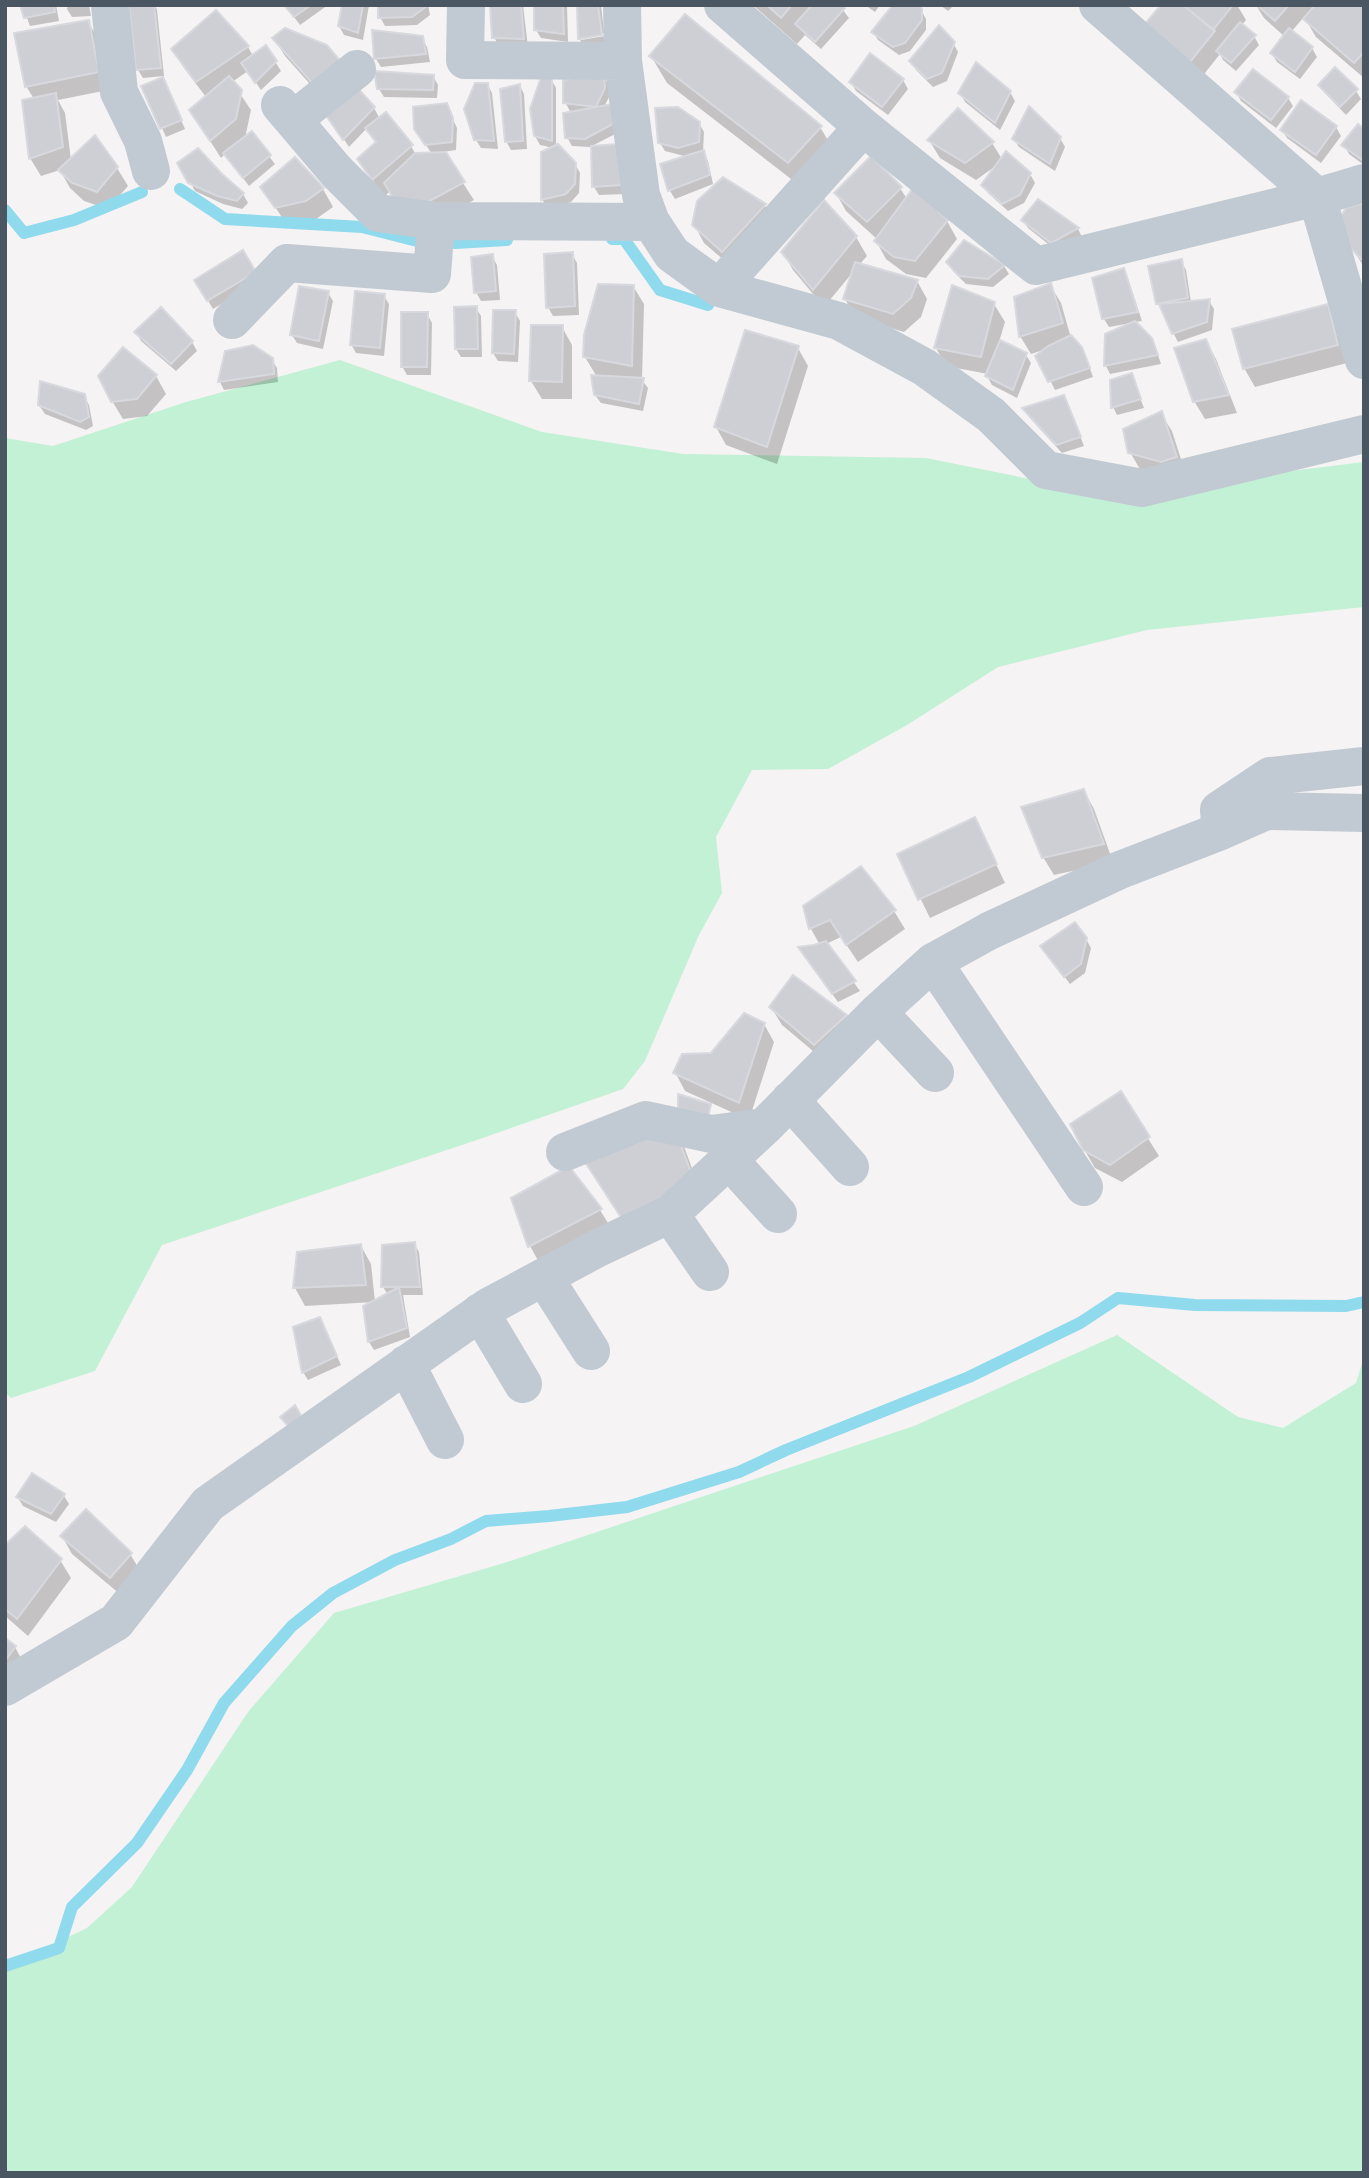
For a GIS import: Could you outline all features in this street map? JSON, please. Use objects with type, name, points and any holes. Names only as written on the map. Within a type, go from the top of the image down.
[{"type":"street","points":[[110,5],[119,92],[143,141],[151,171]]},
{"type":"street","points":[[466,5],[465,60],[623,61]]},
{"type":"street","points":[[622,5],[623,61],[640,195],[651,222],[673,254],[719,288],[839,321],[924,367],[991,415],[1046,470],[1142,488],[1364,434]]},
{"type":"street","points":[[723,5],[863,127],[1035,266],[1364,184]]},
{"type":"street","points":[[1098,5],[1317,197],[1364,360]]},
{"type":"street","points":[[357,69],[286,112],[336,171],[378,213],[436,222],[651,222]]},
{"type":"street","points":[[719,288],[863,127]]},
{"type":"street","points":[[232,320],[287,263],[432,274],[436,222]]},
{"type":"street","points":[[1221,831],[1219,810],[1270,776],[1364,766]]},
{"type":"street","points":[[5,1687],[116,1622],[208,1504],[480,1312],[598,1248],[670,1214],[764,1127],[878,1012],[933,962],[989,931],[1120,870],[1266,811],[1364,813]]},
{"type":"street","points":[[933,962],[1084,1187]]},
{"type":"street","points":[[878,1012],[935,1073]]},
{"type":"street","points":[[790,1100],[850,1167]]},
{"type":"street","points":[[565,1152],[646,1121],[711,1134],[764,1127]]},
{"type":"street","points":[[729,1160],[778,1214]]},
{"type":"street","points":[[670,1214],[710,1272]]},
{"type":"street","points":[[544,1277],[592,1351]]},
{"type":"street","points":[[480,1312],[523,1384]]},
{"type":"street","points":[[407,1364],[445,1440]]},
{"type":"green space","points":[[340,360],[542,432],[683,454],[926,458],[1104,494],[1364,462],[1364,607],[1147,630],[998,667],[907,725],[828,769],[752,770],[716,837],[722,893],[699,935],[645,1061],[623,1089],[162,1245],[95,1371],[11,1398],[5,1392],[5,438],[53,446],[186,402]]},
{"type":"green space","points":[[1117,1335],[1238,1417],[1283,1428],[1356,1383],[1364,1357],[1364,2173],[5,2173],[5,1967],[87,1928],[132,1887],[248,1712],[334,1613],[504,1563],[914,1426]]},
{"type":"building","points":[[20,5],[54,5],[55,12],[24,18]]},
{"type":"building","points":[[129,5],[154,5],[161,68],[136,70]]},
{"type":"building","points":[[284,5],[311,5],[294,17]]},
{"type":"building","points":[[342,5],[363,5],[358,33],[338,26]]},
{"type":"building","points":[[378,5],[427,6],[412,17],[378,18]]},
{"type":"building","points":[[490,5],[521,5],[524,39],[492,38]]},
{"type":"building","points":[[534,5],[563,5],[564,34],[534,30]]},
{"type":"building","points":[[577,5],[598,5],[602,35],[578,39]]},
{"type":"building","points":[[767,5],[792,5],[781,18]]},
{"type":"building","points":[[812,5],[842,5],[845,8],[815,42],[795,24]]},
{"type":"building","points":[[893,5],[919,5],[922,9],[922,20],[905,43],[893,47],[871,32]]},
{"type":"building","points":[[1161,5],[1183,5],[1215,31],[1190,62],[1144,25]]},
{"type":"building","points":[[1183,5],[1233,5],[1213,30]]},
{"type":"building","points":[[1257,5],[1289,5],[1275,21]]},
{"type":"building","points":[[1315,5],[1364,5],[1364,52],[1354,63],[1303,19]]},
{"type":"building","points":[[216,10],[249,46],[196,82],[171,49]]},
{"type":"building","points":[[685,14],[822,126],[788,163],[649,56]]},
{"type":"building","points":[[89,20],[99,72],[25,87],[14,33]]},
{"type":"building","points":[[1240,22],[1256,35],[1231,63],[1216,51]]},
{"type":"building","points":[[939,25],[955,42],[942,73],[927,79],[909,61]]},
{"type":"building","points":[[285,28],[327,45],[343,64],[313,84],[272,38]]},
{"type":"building","points":[[1289,28],[1313,47],[1295,72],[1270,53]]},
{"type":"building","points":[[372,30],[423,36],[426,54],[374,59]]},
{"type":"building","points":[[266,45],[277,61],[255,83],[241,63]]},
{"type":"building","points":[[870,53],[904,79],[882,107],[849,82]]},
{"type":"building","points":[[976,62],[1011,91],[995,123],[958,93]]},
{"type":"building","points":[[1335,67],[1358,89],[1340,107],[1318,85]]},
{"type":"building","points":[[1253,69],[1289,97],[1271,120],[1234,92]]},
{"type":"building","points":[[374,71],[434,75],[433,90],[377,89]]},
{"type":"building","points":[[604,73],[605,88],[596,107],[563,103],[563,80]]},
{"type":"building","points":[[229,76],[242,90],[236,119],[210,141],[189,110]]},
{"type":"building","points":[[163,77],[182,120],[160,129],[141,86]]},
{"type":"building","points":[[541,77],[552,77],[552,141],[534,136],[530,109]]},
{"type":"building","points":[[352,82],[375,107],[343,140],[323,111]]},
{"type":"building","points":[[475,83],[488,83],[494,141],[474,140],[464,109]]},
{"type":"building","points":[[520,84],[523,141],[505,142],[500,89]]},
{"type":"building","points":[[56,93],[63,147],[29,159],[22,100]]},
{"type":"building","points":[[1301,100],[1337,126],[1316,155],[1280,130]]},
{"type":"building","points":[[447,103],[453,118],[452,142],[425,145],[414,129],[413,107]]},
{"type":"building","points":[[613,104],[615,123],[585,139],[565,138],[563,113]]},
{"type":"building","points":[[1029,106],[1061,137],[1050,164],[1012,139]]},
{"type":"building","points":[[678,107],[700,122],[699,142],[678,148],[658,143],[655,108]]},
{"type":"building","points":[[958,108],[994,142],[965,163],[927,140]]},
{"type":"building","points":[[386,112],[413,145],[372,180],[357,159],[376,142],[365,128]]},
{"type":"building","points":[[1358,124],[1364,129],[1364,161],[1341,145]]},
{"type":"building","points":[[252,131],[271,155],[243,178],[223,153]]},
{"type":"building","points":[[95,135],[118,167],[97,192],[72,183],[58,170]]},
{"type":"building","points":[[558,144],[576,163],[575,184],[566,194],[541,200],[541,152]]},
{"type":"building","points":[[619,144],[621,185],[592,187],[591,146]]},
{"type":"building","points":[[198,148],[244,193],[237,201],[217,196],[188,183],[177,163]]},
{"type":"building","points":[[704,150],[710,175],[668,191],[660,164]]},
{"type":"building","points":[[1006,151],[1031,173],[1020,195],[1002,204],[981,185]]},
{"type":"building","points":[[446,152],[465,182],[426,203],[395,201],[384,183],[415,153]]},
{"type":"building","points":[[871,156],[902,187],[867,222],[834,193]]},
{"type":"building","points":[[295,157],[324,188],[306,201],[275,208],[260,187]]},
{"type":"building","points":[[723,177],[766,204],[722,252],[692,225],[697,201]]},
{"type":"building","points":[[913,188],[948,220],[915,261],[894,257],[874,241]]},
{"type":"building","points":[[1038,199],[1079,228],[1051,243],[1021,220]]},
{"type":"building","points":[[824,200],[857,236],[813,290],[781,252]]},
{"type":"building","points":[[1364,203],[1364,259],[1361,259],[1347,244],[1339,219],[1346,208]]},
{"type":"building","points":[[964,240],[1005,265],[988,279],[959,276],[946,262]]},
{"type":"building","points":[[243,250],[256,272],[207,301],[194,280]]},
{"type":"building","points":[[573,252],[575,306],[546,308],[544,254]]},
{"type":"building","points":[[493,254],[496,291],[474,293],[471,257]]},
{"type":"building","points":[[1182,259],[1188,298],[1156,304],[1148,266]]},
{"type":"building","points":[[855,262],[918,280],[911,298],[893,314],[843,299]]},
{"type":"building","points":[[1124,268],[1138,312],[1102,319],[1092,278]]},
{"type":"building","points":[[1051,283],[1063,323],[1019,337],[1014,297]]},
{"type":"building","points":[[598,284],[634,285],[632,366],[583,357],[584,335]]},
{"type":"building","points":[[952,285],[995,302],[981,357],[934,348]]},
{"type":"building","points":[[299,286],[329,291],[319,341],[290,335]]},
{"type":"building","points":[[355,291],[385,294],[380,348],[350,345]]},
{"type":"building","points":[[1210,299],[1207,322],[1172,334],[1159,304]]},
{"type":"building","points":[[1328,304],[1338,345],[1243,369],[1232,329]]},
{"type":"building","points":[[477,306],[478,349],[455,349],[454,307]]},
{"type":"building","points":[[161,307],[193,341],[171,364],[134,332]]},
{"type":"building","points":[[493,310],[516,310],[514,354],[492,353]]},
{"type":"building","points":[[401,312],[428,312],[427,367],[401,367]]},
{"type":"building","points":[[1135,321],[1152,338],[1158,355],[1104,366],[1105,334]]},
{"type":"building","points":[[531,325],[563,325],[562,382],[529,381]]},
{"type":"building","points":[[745,330],[799,346],[767,447],[714,427]]},
{"type":"building","points":[[1071,335],[1082,347],[1090,368],[1048,382],[1035,356]]},
{"type":"building","points":[[1206,339],[1229,395],[1193,402],[1174,348]]},
{"type":"building","points":[[1000,340],[1027,353],[1013,390],[985,376]]},
{"type":"building","points":[[253,345],[273,358],[274,374],[218,382],[225,351]]},
{"type":"building","points":[[123,347],[157,375],[137,399],[111,402],[98,376]]},
{"type":"building","points":[[1132,373],[1141,399],[1111,408],[1110,380]]},
{"type":"building","points":[[591,375],[644,378],[639,404],[594,395]]},
{"type":"building","points":[[40,381],[85,394],[89,417],[80,422],[38,405]]},
{"type":"building","points":[[1064,395],[1081,437],[1056,445],[1022,408]]},
{"type":"building","points":[[1162,411],[1177,457],[1161,462],[1128,453],[1123,429]]},
{"type":"building","points":[[1084,789],[1104,844],[1042,858],[1021,807]]},
{"type":"building","points":[[975,817],[997,864],[918,900],[897,854]]},
{"type":"building","points":[[861,866],[896,910],[846,945],[830,920],[809,929],[803,906]]},
{"type":"building","points":[[1075,922],[1087,938],[1081,964],[1064,977],[1040,946]]},
{"type":"building","points":[[826,941],[856,981],[832,994],[798,947]]},
{"type":"building","points":[[793,975],[847,1015],[814,1045],[769,1007]]},
{"type":"building","points":[[744,1013],[765,1023],[739,1103],[673,1073],[682,1054],[711,1053]]},
{"type":"building","points":[[1121,1091],[1150,1137],[1110,1165],[1083,1150],[1070,1124]]},
{"type":"building","points":[[678,1094],[711,1104],[707,1121],[678,1119]]},
{"type":"building","points":[[675,1129],[694,1181],[624,1222],[585,1162]]},
{"type":"building","points":[[569,1166],[602,1209],[528,1247],[511,1198]]},
{"type":"building","points":[[415,1242],[420,1287],[381,1287],[382,1245]]},
{"type":"building","points":[[361,1244],[366,1285],[293,1288],[297,1252]]},
{"type":"building","points":[[399,1287],[407,1328],[368,1342],[363,1306]]},
{"type":"building","points":[[320,1317],[337,1356],[302,1373],[293,1327]]},
{"type":"building","points":[[295,1405],[303,1419],[290,1428],[280,1417]]},
{"type":"building","points":[[32,1473],[65,1494],[51,1514],[16,1497]]},
{"type":"building","points":[[86,1509],[132,1553],[110,1578],[60,1536]]},
{"type":"building","points":[[25,1526],[62,1559],[17,1619],[5,1609],[5,1545]]},
{"type":"building","points":[[5,1638],[16,1646],[5,1661]]},
{"type":"waterway","points":[[180,189],[225,219],[362,227],[421,242]]},
{"type":"waterway","points":[[5,210],[24,233],[74,220],[142,192]]},
{"type":"waterway","points":[[612,239],[624,239],[660,290],[708,305]]},
{"type":"waterway","points":[[455,243],[507,240]]},
{"type":"waterway","points":[[5,1966],[59,1948],[72,1907],[137,1843],[187,1770],[224,1703],[292,1626],[333,1593],[395,1560],[451,1539],[486,1521],[627,1507],[739,1472],[786,1450],[969,1377],[1080,1323],[1118,1298],[1195,1305],[1346,1306],[1364,1302]]}]
